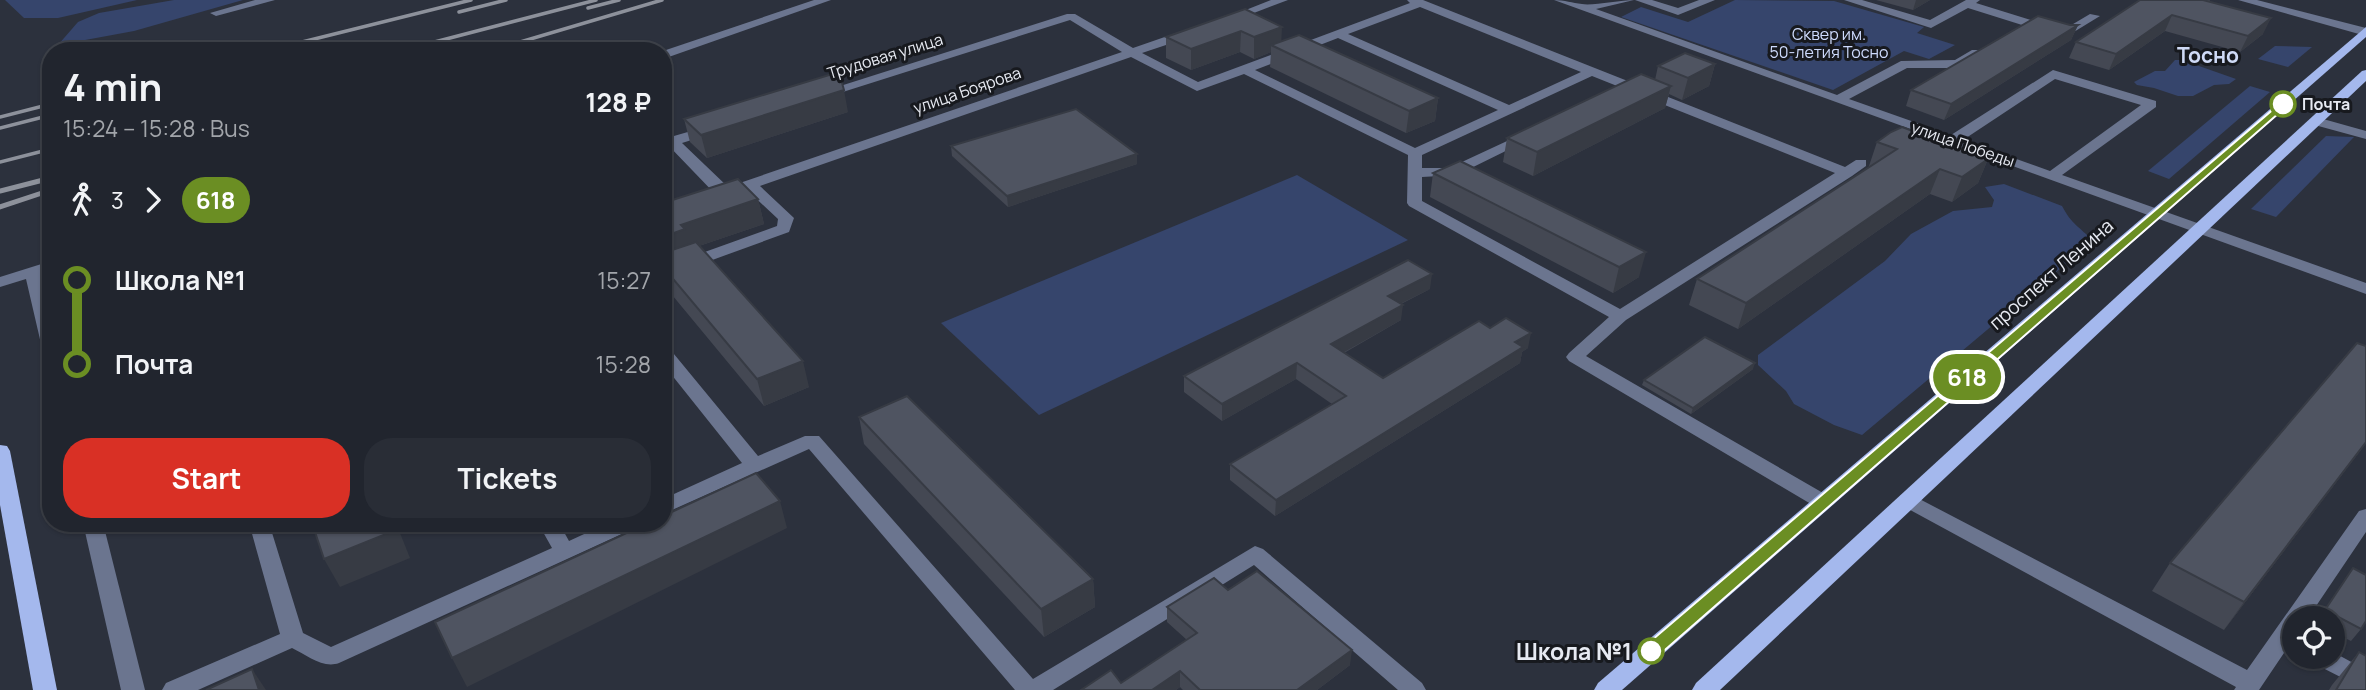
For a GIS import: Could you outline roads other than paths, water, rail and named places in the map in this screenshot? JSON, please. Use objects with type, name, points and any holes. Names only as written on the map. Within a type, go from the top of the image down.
[{"type":"main road","name":"проспект Ленина","points":[[1606,690],[2366,31]]},
{"type":"main road","points":[[1704,690],[2366,74]]},
{"type":"main road","points":[[0,451],[45,690]]},
{"type":"street","points":[[216,13],[269,0]]},
{"type":"street","points":[[672,52],[825,0]]},
{"type":"street","points":[[1220,22],[1282,0]]},
{"type":"street","name":"улица Победы","points":[[1560,0],[2366,289]]},
{"type":"street","points":[[1584,8],[1628,0]]},
{"type":"street","points":[[1641,0],[1678,12],[1709,0]]},
{"type":"street","points":[[1850,0],[1931,24],[1970,2],[2064,34],[2094,16]]},
{"type":"street","points":[[2244,0],[2366,31]]},
{"type":"street","points":[[1417,1],[1847,173]]},
{"type":"street","name":"Трудовая улица","points":[[803,100],[1071,16],[1132,53],[1197,87],[1417,1]]},
{"type":"street","name":"улица Боярова","points":[[724,125],[672,141],[719,196],[1195,31]]},
{"type":"street","points":[[1338,34],[1510,110]]},
{"type":"street","points":[[1838,100],[1905,64],[1958,64],[1993,43]]},
{"type":"street","points":[[1244,69],[1415,153]]},
{"type":"street","points":[[1415,153],[1592,71]]},
{"type":"street","points":[[1953,140],[2053,74],[2151,104],[2053,175]]},
{"type":"street","points":[[1608,98],[1632,87]]},
{"type":"street","points":[[2316,121],[2366,135]]},
{"type":"street","points":[[1899,138],[1917,127]]},
{"type":"street","points":[[1415,173],[1452,172],[1536,132]]},
{"type":"street","points":[[1415,153],[1413,202],[1620,316]]},
{"type":"street","points":[[1823,502],[1575,358],[1620,316],[1861,163]]},
{"type":"street","points":[[672,270],[784,229],[786,218],[750,185]]},
{"type":"street","points":[[0,282],[42,269]]},
{"type":"street","points":[[33,272],[42,310]]},
{"type":"street","points":[[672,363],[754,466]]},
{"type":"street","points":[[672,503],[812,440],[1032,690],[1255,554],[1414,690]]},
{"type":"street","points":[[1908,500],[2248,687],[2282,641]]},
{"type":"street","points":[[2306,606],[2366,516]]},
{"type":"street","points":[[95,532],[134,690]]},
{"type":"street","points":[[262,532],[293,638],[331,657],[608,532]]},
{"type":"street","points":[[553,532],[565,552]]},
{"type":"street","points":[[174,690],[293,638]]},
{"type":"street","points":[[2343,669],[2366,681]]},
{"type":"railway","points":[[302,42],[471,0]]},
{"type":"railway","points":[[459,12],[506,0]]},
{"type":"railway","points":[[435,42],[596,0]]},
{"type":"railway","points":[[588,8],[619,0]]},
{"type":"railway","points":[[520,42],[662,0]]},
{"type":"railway","points":[[0,117],[42,106]]},
{"type":"railway","points":[[0,128],[42,117]]},
{"type":"railway","points":[[0,162],[42,151]]},
{"type":"railway","points":[[0,191],[42,180]]},
{"type":"railway","points":[[0,207],[42,193]]},
{"type":"place","name":"Почта","points":[[2283,104]]},
{"type":"place","name":"Школа №1","points":[[1651,651]]},
{"type":"district","name":"Тосно","points":[[2208,55]]},
{"type":"park label","name":"Сквер им. 50-летия Тосно","points":[[1829,43]]}]
